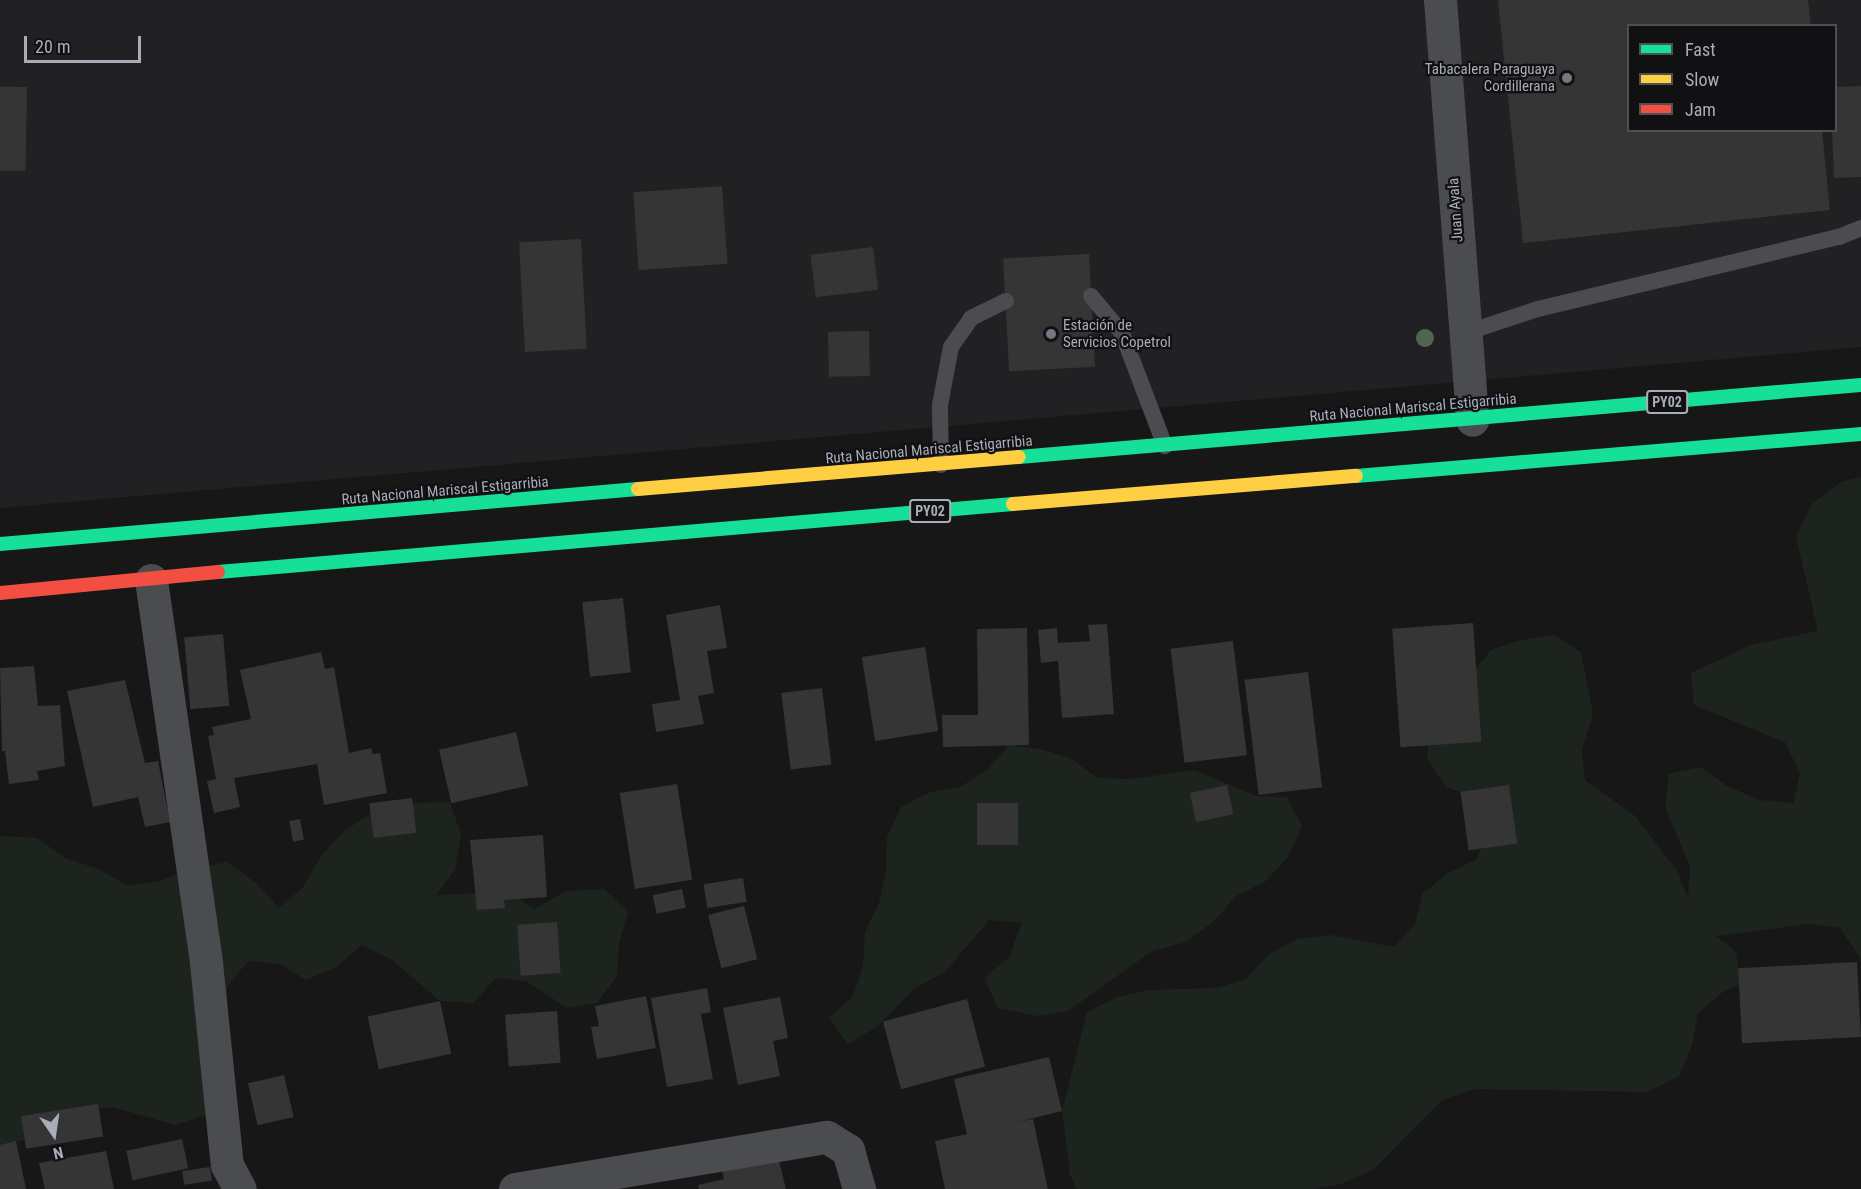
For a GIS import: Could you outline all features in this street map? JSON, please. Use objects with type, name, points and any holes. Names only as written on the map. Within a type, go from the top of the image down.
[{"type":"highway","name":"Ruta Nacional Mariscal Estigarribia","points":[[0,544],[1861,385]]},
{"type":"highway","name":"PY02","points":[[0,593],[456,550],[1861,434]]},
{"type":"street","name":"Juan Ayala","points":[[1440,0],[1472,420]]},
{"type":"street","points":[[151,580],[206,963],[227,1165],[240,1189]]},
{"type":"street","points":[[515,1189],[828,1137],[848,1150],[859,1189]]},
{"type":"lane","points":[[1465,333],[1538,309],[1839,237],[1861,228]]},
{"type":"lane","points":[[1091,296],[1122,333],[1165,446]]},
{"type":"lane","points":[[941,465],[940,405],[951,347],[971,318],[1006,301]]},
{"type":"shaded area","points":[[0,0],[1861,0],[1861,347],[0,508]]},
{"type":"shaded area","points":[[1861,477],[1861,959],[1840,928],[1808,924],[1716,936],[1736,952],[1740,984],[1724,991],[1698,1013],[1692,1045],[1679,1076],[1647,1092],[1475,1089],[1442,1100],[1373,1170],[1341,1184],[1315,1189],[1077,1189],[1070,1175],[1062,1111],[1087,1012],[1117,997],[1150,990],[1216,988],[1246,979],[1268,955],[1297,939],[1330,935],[1394,947],[1415,925],[1422,894],[1447,874],[1477,859],[1488,828],[1478,799],[1446,787],[1427,758],[1429,727],[1491,650],[1521,640],[1554,635],[1581,652],[1593,714],[1582,750],[1585,780],[1635,816],[1676,869],[1688,898],[1690,866],[1665,807],[1669,774],[1700,767],[1727,786],[1759,800],[1793,803],[1800,773],[1785,742],[1694,705],[1691,673],[1751,645],[1818,631],[1796,537],[1813,503],[1841,482]]},
{"type":"shaded area","points":[[1009,745],[1040,749],[1070,758],[1098,778],[1130,779],[1195,770],[1256,796],[1287,797],[1302,826],[1288,857],[1266,881],[1236,896],[1214,921],[1186,942],[1152,951],[1068,1011],[1037,1016],[998,1008],[984,978],[1009,957],[1022,923],[989,920],[945,972],[915,988],[878,1026],[848,1044],[829,1018],[853,996],[863,966],[865,932],[879,903],[886,870],[887,837],[901,807],[930,792],[960,787],[987,770]]},
{"type":"shaded area","points":[[450,802],[461,835],[455,870],[436,895],[507,892],[535,909],[566,891],[604,889],[628,912],[619,943],[617,976],[597,1003],[567,1008],[526,981],[496,978],[473,1003],[440,1001],[391,959],[362,945],[336,967],[306,980],[280,964],[248,961],[227,987],[228,1020],[206,1115],[175,1125],[113,1107],[81,1111],[55,1132],[0,1146],[0,836],[37,838],[65,858],[99,869],[127,886],[160,881],[191,869],[227,862],[256,883],[279,908],[303,887],[322,855],[344,831],[374,812],[407,803]]},
{"type":"building","name":"Tabacalera Paraguaya Cordillerana","points":[[1498,0],[1808,0],[1811,24],[1627,24],[1627,132],[1822,132],[1830,210],[1523,243]]},
{"type":"building","points":[[1861,86],[1861,177],[1834,178],[1832,132],[1837,132],[1837,87]]},
{"type":"building","points":[[0,87],[27,87],[26,171],[0,171]]},
{"type":"building","points":[[722,186],[727,264],[639,270],[633,192]]},
{"type":"building","points":[[581,239],[587,349],[525,352],[519,242]]},
{"type":"building","points":[[873,247],[878,290],[816,297],[810,255]]},
{"type":"building","name":"Estación de Servicios Copetrol","points":[[1089,254],[1095,367],[1009,371],[1003,259]]},
{"type":"building","points":[[869,331],[870,376],[829,377],[828,332]]},
{"type":"building","points":[[623,598],[631,673],[590,677],[582,602]]},
{"type":"building","points":[[720,605],[727,648],[707,651],[714,693],[698,696],[704,724],[656,732],[652,704],[680,700],[666,615]]},
{"type":"building","points":[[1473,623],[1481,742],[1400,747],[1392,629]]},
{"type":"building","points":[[1107,624],[1114,714],[1062,718],[1058,661],[1041,663],[1038,630],[1057,628],[1058,643],[1090,641],[1088,625]]},
{"type":"building","points":[[1027,628],[1029,745],[943,747],[942,715],[978,715],[977,629]]},
{"type":"building","points":[[223,634],[229,706],[190,709],[184,637]]},
{"type":"building","points":[[1233,641],[1247,755],[1184,763],[1170,649]]},
{"type":"building","points":[[925,647],[938,731],[875,741],[862,657]]},
{"type":"building","points":[[321,652],[325,669],[334,667],[349,753],[371,748],[373,754],[380,753],[387,793],[324,805],[317,764],[234,778],[240,807],[214,813],[207,781],[216,779],[208,736],[214,735],[212,727],[251,719],[240,670]]},
{"type":"building","points":[[34,666],[38,706],[60,705],[65,766],[37,771],[39,780],[9,784],[5,751],[2,751],[0,668]]},
{"type":"building","points":[[1308,672],[1322,787],[1259,795],[1244,680]]},
{"type":"building","points":[[125,680],[145,763],[158,761],[170,822],[145,827],[138,797],[93,807],[67,691]]},
{"type":"building","points":[[822,688],[831,764],[791,769],[781,693]]},
{"type":"building","points":[[516,732],[528,786],[451,803],[439,750]]},
{"type":"building","points":[[677,784],[692,880],[635,889],[620,793]]},
{"type":"building","points":[[1227,785],[1233,814],[1196,822],[1190,793]]},
{"type":"building","points":[[1509,785],[1517,843],[1469,850],[1460,792]]},
{"type":"building","points":[[412,798],[416,833],[374,838],[369,803]]},
{"type":"building","points":[[977,803],[1018,803],[1018,845],[977,845]]},
{"type":"building","points":[[300,819],[304,840],[293,842],[289,821]]},
{"type":"building","points":[[543,835],[547,897],[504,900],[505,908],[477,910],[470,840]]},
{"type":"building","points":[[743,878],[747,902],[707,908],[703,884]]},
{"type":"building","points":[[682,889],[686,908],[657,914],[653,895]]},
{"type":"building","points":[[744,906],[757,959],[721,968],[708,915]]},
{"type":"building","points":[[557,922],[561,973],[521,976],[517,925]]},
{"type":"building","points":[[1857,962],[1861,1037],[1742,1043],[1738,968]]},
{"type":"building","points":[[707,988],[711,1012],[701,1014],[713,1079],[667,1087],[651,998]]},
{"type":"building","points":[[646,996],[656,1048],[597,1059],[591,1027],[599,1026],[595,1006]]},
{"type":"building","points":[[780,997],[788,1038],[773,1041],[780,1076],[738,1085],[723,1008]]},
{"type":"building","points":[[967,999],[985,1067],[901,1089],[883,1022]]},
{"type":"building","points":[[440,1001],[451,1054],[379,1069],[368,1016]]},
{"type":"building","points":[[557,1011],[561,1063],[509,1067],[505,1015]]},
{"type":"building","points":[[1049,1057],[1062,1111],[1017,1122],[1033,1119],[1048,1189],[945,1189],[935,1141],[967,1134],[954,1079]]},
{"type":"building","points":[[284,1075],[294,1117],[258,1125],[248,1083]]},
{"type":"building","points":[[98,1104],[103,1137],[26,1149],[21,1116]]},
{"type":"building","points":[[182,1139],[188,1168],[132,1180],[126,1151]]},
{"type":"building","points":[[16,1141],[26,1189],[0,1189],[0,1145]]},
{"type":"building","points":[[106,1151],[114,1189],[45,1189],[39,1163]]},
{"type":"building","points":[[778,1157],[786,1189],[699,1189],[698,1185],[724,1179],[722,1171]]},
{"type":"building","points":[[210,1167],[212,1181],[184,1185],[182,1171]]},
{"type":"traffic: fast","points":[[1019,457],[1861,385]]},
{"type":"traffic: fast","points":[[1356,476],[1861,434]]},
{"type":"traffic: fast","points":[[0,544],[638,489]]},
{"type":"traffic: fast","points":[[218,572],[1013,504]]},
{"type":"traffic: slow","points":[[638,489],[1019,457]]},
{"type":"traffic: slow","points":[[1013,504],[1356,476]]},
{"type":"traffic: jam","points":[[0,593],[218,572]]},
{"type":"place","name":"Tabacalera Paraguaya Cordillerana","points":[[1567,78]]},
{"type":"place","name":"Estación de Servicios Copetrol","points":[[1051,334]]}]
